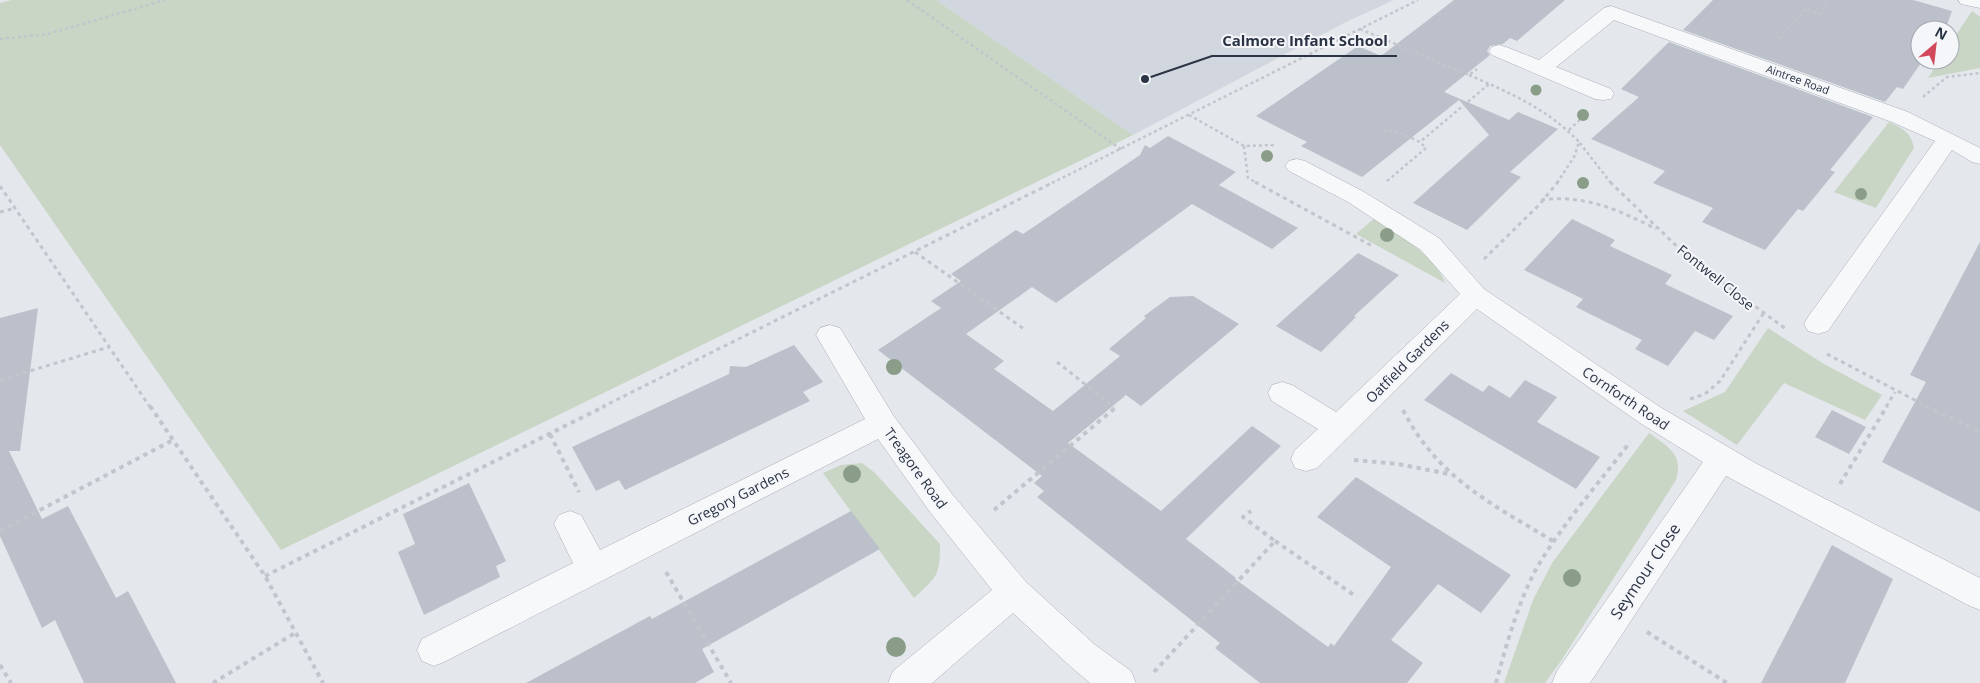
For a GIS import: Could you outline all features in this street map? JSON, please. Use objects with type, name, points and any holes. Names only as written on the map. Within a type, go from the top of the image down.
[{"type":"street","points":[[1968,0],[1980,2]]},
{"type":"street","name":"Aintree Road","points":[[1541,69],[1618,6],[1756,64],[1900,117],[1948,139],[1980,157]]},
{"type":"street","points":[[1499,51],[1603,94]]},
{"type":"street","points":[[1818,324],[1948,139]]},
{"type":"street","name":"Cornforth Road","points":[[1289,155],[1430,244],[1469,288],[1650,415],[1721,459],[1980,595]]},
{"type":"street","name":"Oatfield Gardens","points":[[1306,459],[1396,373],[1469,288]]},
{"type":"street","name":"Treagore Road","points":[[830,335],[883,423],[966,534],[1014,592],[1082,655],[1118,683]]},
{"type":"street","points":[[1282,393],[1339,428]]},
{"type":"street","name":"Gregory Gardens","points":[[434,650],[883,423]]},
{"type":"street","name":"Seymour Close","points":[[1570,683],[1721,459]]},
{"type":"street","points":[[570,524],[593,570]]},
{"type":"street","points":[[906,683],[1014,592]]},
{"type":"path","points":[[0,39],[48,34],[165,0]]},
{"type":"path","points":[[907,0],[1122,150]]},
{"type":"path","points":[[265,576],[1122,150],[1418,0]]},
{"type":"path","points":[[1756,64],[1806,9],[1820,14],[1828,0]]},
{"type":"path","points":[[1360,29],[1469,75],[1499,51]]},
{"type":"path","points":[[1900,117],[1947,77],[1980,72]]},
{"type":"path","name":"Fontwell Close","points":[[1469,75],[1543,110],[1564,124],[1606,178],[1689,258],[1763,314],[1792,332]]},
{"type":"path","points":[[1420,142],[1489,84]]},
{"type":"path","points":[[1189,115],[1244,146],[1289,155]]},
{"type":"path","points":[[1364,201],[1426,148],[1420,142],[1398,132],[1383,130]]},
{"type":"path","points":[[1469,288],[1511,231],[1562,177],[1573,158],[1578,142]]},
{"type":"path","points":[[1244,146],[1248,178],[1376,248]]},
{"type":"path","points":[[0,186],[265,576],[323,683]]},
{"type":"path","points":[[1541,201],[1565,197],[1585,200],[1634,218],[1660,231]]},
{"type":"path","points":[[0,212],[15,208]]},
{"type":"path","points":[[915,252],[1024,329]]},
{"type":"path","points":[[1496,683],[1510,633],[1535,572],[1554,542],[1650,415],[1706,394],[1720,380],[1763,314]]},
{"type":"path","points":[[0,380],[109,347]]},
{"type":"path","points":[[1821,350],[1895,392],[1980,432]]},
{"type":"path","points":[[966,534],[1115,408],[1057,362]]},
{"type":"path","points":[[1396,373],[1398,398],[1407,421],[1426,450],[1449,475],[1554,542]]},
{"type":"path","points":[[1823,512],[1895,392]]},
{"type":"path","points":[[550,434],[587,508],[570,524]]},
{"type":"path","points":[[0,531],[173,440]]},
{"type":"path","points":[[1306,459],[1398,464],[1449,475]]},
{"type":"path","points":[[1251,511],[1243,518],[1357,597]]},
{"type":"path","points":[[1150,676],[1275,541]]},
{"type":"path","points":[[648,542],[731,683]]},
{"type":"path","points":[[1617,612],[1727,683]]},
{"type":"path","points":[[213,683],[296,633]]},
{"type":"path","points":[[0,665],[11,683]]},
{"type":"shaded area","points":[[936,0],[1394,0],[1344,23],[1133,135]]},
{"type":"green space","points":[[11,0],[936,0],[1133,135],[281,550],[0,145],[0,3]]},
{"type":"green space","points":[[1972,11],[1980,17],[1980,68],[1928,78],[1933,70],[1960,70],[1960,29]]},
{"type":"green space","points":[[1889,122],[1908,134],[1914,148],[1876,208],[1834,192]]},
{"type":"green space","points":[[1376,217],[1425,255],[1441,273],[1445,283],[1356,234]]},
{"type":"green space","points":[[1768,328],[1824,364],[1882,395],[1865,420],[1784,383],[1737,445],[1683,411],[1725,392]]},
{"type":"green space","points":[[1649,433],[1668,447],[1676,457],[1678,471],[1676,480],[1561,661],[1545,683],[1504,683],[1533,600],[1552,563]]},
{"type":"green space","points":[[862,463],[875,473],[940,544],[936,575],[914,598],[823,473],[841,465]]},
{"type":"building","points":[[1454,0],[1565,0],[1517,41],[1510,38],[1503,44],[1490,46],[1487,51],[1490,55],[1444,92],[1509,120],[1518,112],[1558,129],[1510,172],[1521,177],[1467,230],[1413,203],[1489,135],[1459,100],[1362,177],[1301,146],[1307,142],[1256,116],[1358,46],[1381,56]]},
{"type":"building","points":[[1713,0],[1913,0],[1952,11],[1949,20],[1910,20],[1910,70],[1916,70],[1903,89],[1897,87],[1885,102],[1683,30]]},
{"type":"building","points":[[1669,42],[1873,117],[1830,170],[1835,172],[1803,211],[1798,209],[1765,250],[1702,222],[1713,208],[1653,183],[1665,171],[1591,139],[1639,97],[1621,89]]},
{"type":"building","points":[[1168,136],[1236,172],[1219,185],[1298,228],[1272,249],[1192,204],[1056,303],[1032,287],[966,334],[1004,361],[994,369],[1053,411],[1120,356],[1109,349],[1146,318],[1144,316],[1170,297],[1193,296],[1239,324],[1141,406],[1126,395],[1068,443],[1161,511],[1252,426],[1281,446],[1186,539],[1235,579],[1328,647],[1331,643],[1334,646],[1391,567],[1317,517],[1356,477],[1511,575],[1481,613],[1438,584],[1391,640],[1423,663],[1407,683],[1260,683],[1215,648],[1220,643],[1037,497],[1044,491],[1034,483],[1042,476],[878,350],[941,308],[931,301],[961,281],[951,274],[1016,230],[1023,234],[1140,155],[1145,145],[1150,148]]},
{"type":"building","points":[[1572,219],[1615,240],[1610,246],[1672,275],[1665,284],[1733,316],[1714,340],[1695,331],[1668,366],[1635,349],[1642,340],[1576,307],[1583,299],[1524,270]]},
{"type":"building","points":[[1980,242],[1980,512],[1882,462],[1926,382],[1910,375]]},
{"type":"building","points":[[1358,253],[1399,275],[1354,316],[1356,317],[1321,352],[1276,326]]},
{"type":"building","points":[[38,308],[20,451],[9,451],[42,519],[68,506],[116,598],[128,591],[176,683],[84,683],[55,620],[42,628],[0,536],[0,318]]},
{"type":"building","points":[[794,345],[823,382],[803,392],[810,401],[625,490],[619,480],[596,491],[572,447],[729,374],[730,366],[746,367]]},
{"type":"building","points":[[1451,373],[1483,392],[1489,385],[1510,398],[1525,380],[1557,397],[1537,422],[1600,457],[1576,489],[1424,400]]},
{"type":"building","points":[[1832,410],[1866,427],[1849,454],[1815,437]]},
{"type":"building","points":[[469,483],[506,561],[496,566],[500,577],[424,615],[398,552],[415,544],[403,514]]},
{"type":"building","points":[[851,511],[880,549],[702,649],[714,672],[695,683],[526,683],[650,616],[652,619]]},
{"type":"building","points":[[1832,545],[1893,579],[1845,683],[1761,683]]},
{"type":"place","name":"Calmore Infant School","points":[[1145,79]]}]
